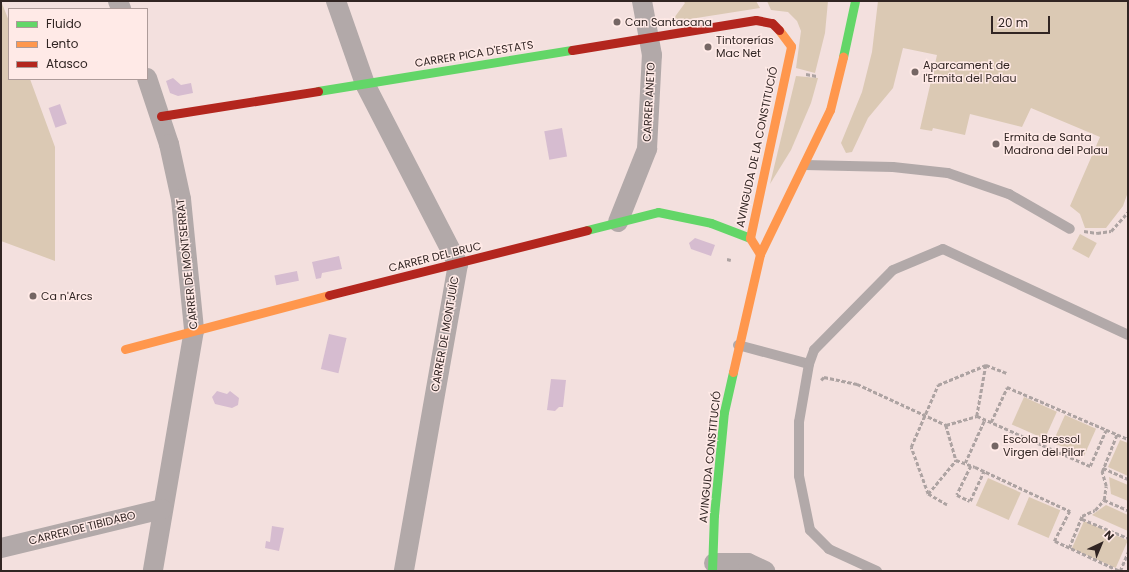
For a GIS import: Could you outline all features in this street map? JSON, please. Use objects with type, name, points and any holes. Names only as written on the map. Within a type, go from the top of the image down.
[{"type":"street","name":"CARRER DE MONTJUÏC","points":[[336,1],[365,84],[458,264],[404,571]]},
{"type":"street","name":"CARRER ANETO","points":[[618,222],[647,149],[652,55],[642,1]]},
{"type":"street","points":[[760,254],[805,165],[830,110],[853,19],[855,1]]},
{"type":"street","name":"CARRER PICA D'ESTATS","points":[[161,116],[648,39],[756,20],[772,23],[786,36]]},
{"type":"street","name":"AVINGUDA DE LA CONSTITUCIÓ","points":[[760,254],[750,238],[791,46],[786,36]]},
{"type":"street","name":"CARRER DE MONTSERRAT","points":[[148,80],[161,116],[181,199],[194,330],[162,509],[153,571]]},
{"type":"street","name":"CARRER DEL BRUC","points":[[125,349],[178,333],[458,264],[658,212],[711,223],[750,238]]},
{"type":"street","name":"AVINGUDA CONSTITUCIÓ","points":[[713,567],[714,515],[724,412],[738,345],[760,254]]},
{"type":"street","name":"CARRER DE TIBIDABO","points":[[1,548],[162,509]]},
{"type":"street","points":[[713,567],[748,563],[765,571]]},
{"type":"lane","points":[[805,165],[893,167],[948,173],[1009,194],[1070,229]]},
{"type":"lane","points":[[877,571],[830,549],[810,530],[799,476],[799,422],[809,364],[814,350],[893,270],[943,250],[1128,335]]},
{"type":"lane","points":[[738,345],[809,364]]},
{"type":"path","points":[[1070,229],[1097,233],[1111,231],[1128,212]]},
{"type":"path","points":[[727,259],[731,260]]},
{"type":"path","points":[[948,505],[928,494],[911,448],[938,385],[986,365],[1007,373]]},
{"type":"path","points":[[977,416],[986,365]]},
{"type":"path","points":[[824,377],[857,384],[946,425],[977,416],[1090,466],[1106,430]]},
{"type":"path","points":[[991,422],[1007,387],[1128,440]]},
{"type":"path","points":[[965,463],[985,419]]},
{"type":"path","points":[[946,425],[956,460]]},
{"type":"path","points":[[1069,548],[1082,518],[1104,500],[1106,486],[1103,468],[1116,434]]},
{"type":"path","points":[[928,494],[956,460]]},
{"type":"path","points":[[956,460],[984,471],[1070,511],[1055,541],[1120,571],[1128,552]]},
{"type":"path","points":[[971,466],[957,495],[970,501],[984,471]]},
{"type":"path","points":[[1103,468],[1128,479]]},
{"type":"path","points":[[1104,500],[1128,510]]},
{"type":"path","points":[[1082,518],[1128,538]]},
{"type":"shaded area","points":[[1,1],[8,18],[8,80],[30,80],[55,147],[55,261],[1,241]]},
{"type":"shaded area","points":[[683,1],[756,1],[760,8],[671,22],[685,3]]},
{"type":"shaded area","points":[[767,1],[828,1],[825,33],[815,73],[796,68],[801,31],[797,21],[788,12],[771,10]]},
{"type":"shaded area","points":[[878,1],[1128,1],[1128,192],[1123,206],[1106,228],[1085,228],[1080,214],[1070,206],[1100,137],[1031,108],[1022,127],[970,114],[965,135],[933,128],[932,131],[920,129],[937,55],[903,48],[893,88],[868,118],[852,152],[846,153],[841,143],[862,92],[872,52]]},
{"type":"shaded area","points":[[796,76],[818,78],[811,103],[791,150],[770,184]]},
{"type":"shaded area","points":[[173,78],[181,85],[191,83],[193,93],[178,96],[170,93],[166,81]]},
{"type":"shaded area","points":[[60,104],[67,124],[55,128],[49,108]]},
{"type":"shaded area","points":[[562,128],[567,157],[549,160],[544,131]]},
{"type":"shaded area","points":[[1080,234],[1097,243],[1089,258],[1072,249]]},
{"type":"shaded area","points":[[695,238],[715,245],[711,256],[691,249],[689,243]]},
{"type":"shaded area","points":[[339,256],[342,269],[322,273],[321,278],[316,279],[312,262]]},
{"type":"shaded area","points":[[297,271],[299,281],[276,285],[274,275]]},
{"type":"shaded area","points":[[329,334],[347,338],[338,373],[321,369]]},
{"type":"shaded area","points":[[551,379],[566,380],[563,407],[559,407],[555,411],[547,410]]},
{"type":"shaded area","points":[[217,391],[227,394],[230,391],[239,398],[238,405],[232,408],[215,404],[212,397]]},
{"type":"shaded area","points":[[1024,397],[1057,412],[1045,439],[1012,424]]},
{"type":"shaded area","points":[[1065,415],[1096,429],[1084,456],[1053,442]]},
{"type":"shaded area","points":[[1120,440],[1128,443],[1128,476],[1108,467]]},
{"type":"shaded area","points":[[1109,477],[1128,485],[1128,501],[1111,494]]},
{"type":"shaded area","points":[[988,478],[1021,493],[1009,520],[976,505]]},
{"type":"shaded area","points":[[1029,497],[1060,510],[1049,538],[1017,525]]},
{"type":"shaded area","points":[[1106,505],[1128,515],[1128,531],[1092,515]]},
{"type":"shaded area","points":[[1084,521],[1128,541],[1116,568],[1072,548]]},
{"type":"shaded area","points":[[272,526],[284,528],[279,551],[265,548],[266,541],[270,542]]},
{"type":"traffic: fast","points":[[843,57],[855,1]]},
{"type":"traffic: fast","points":[[318,91],[572,50]]},
{"type":"traffic: fast","points":[[587,230],[658,212],[711,223],[750,238]]},
{"type":"traffic: fast","points":[[712,571],[714,515],[724,412],[733,372]]},
{"type":"traffic: slow","points":[[760,254],[750,238],[791,46],[779,30]]},
{"type":"traffic: slow","points":[[733,372],[760,254],[830,110],[843,57]]},
{"type":"traffic: slow","points":[[125,349],[329,295]]},
{"type":"traffic: jam","points":[[572,50],[756,20],[772,23],[779,30]]},
{"type":"traffic: jam","points":[[161,116],[318,91]]},
{"type":"traffic: jam","points":[[329,295],[587,230]]},
{"type":"place","name":"Can Santacana","points":[[617,22]]},
{"type":"place","name":"Tintorerías Mac Net","points":[[708,47]]},
{"type":"place","name":"Aparcament de l'Ermita del Palau","points":[[915,72]]},
{"type":"place","name":"Ermita de Santa Madrona del Palau","points":[[996,144]]},
{"type":"place","name":"Ca n'Arcs","points":[[33,296]]},
{"type":"place","name":"Escola Bressol Virgen del Pilar","points":[[995,446]]}]
